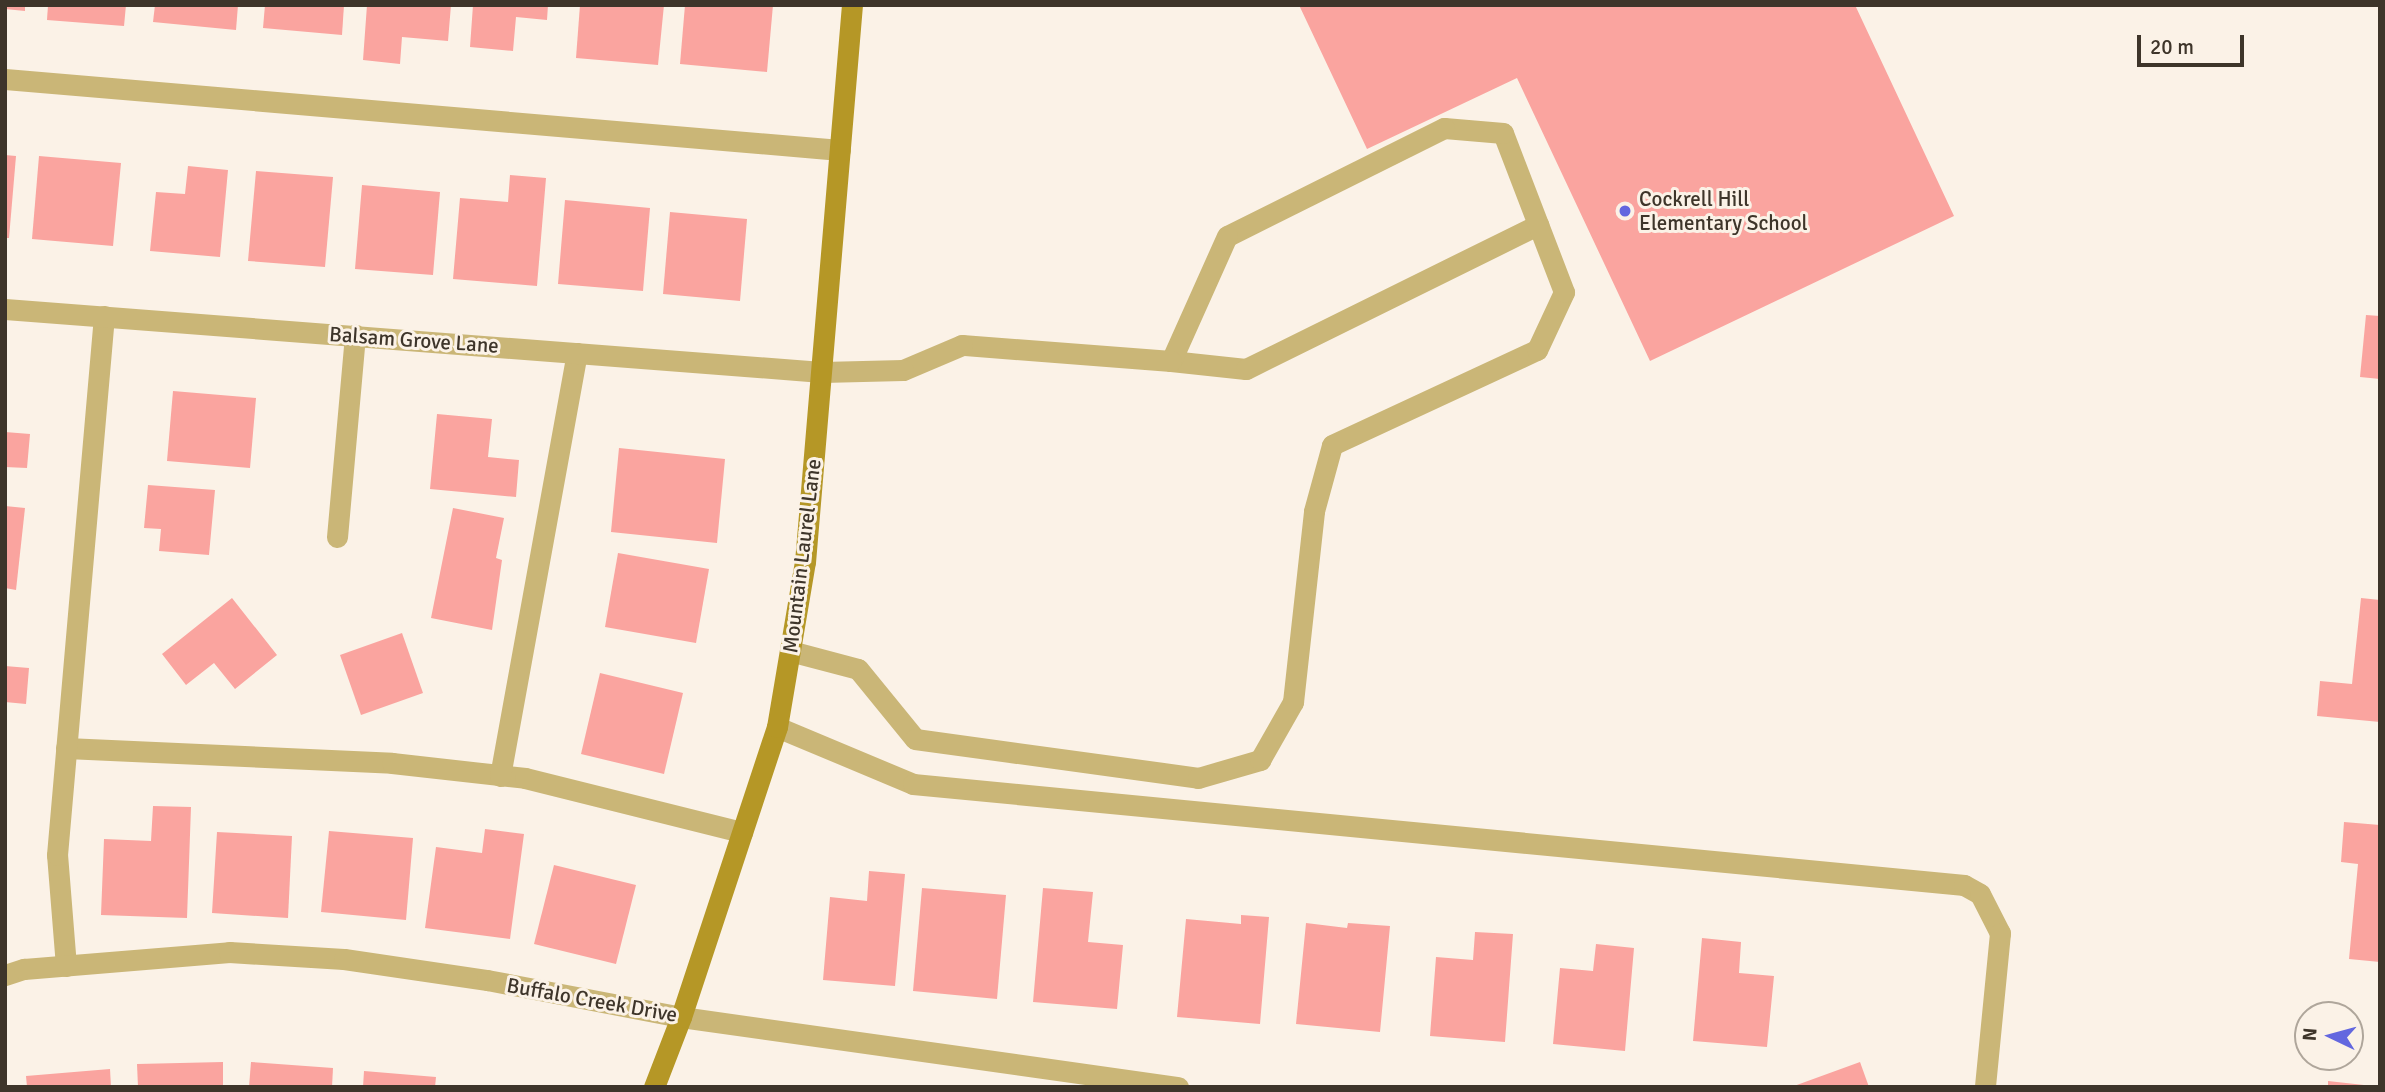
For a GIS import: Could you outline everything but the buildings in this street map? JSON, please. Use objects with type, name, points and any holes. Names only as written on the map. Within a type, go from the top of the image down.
[{"type":"street","name":"Mountain Laurel Lane","points":[[654,1087],[681,1017],[777,727],[805,562],[852,5]]},
{"type":"street","points":[[5,79],[841,150]]},
{"type":"street","points":[[790,651],[858,669],[915,739],[1198,778],[1260,760],[1293,702],[1314,511],[1332,445],[1537,350],[1564,292],[1503,133],[1444,128],[1227,236],[1171,361]]},
{"type":"street","name":"Balsam Grove Lane","points":[[5,309],[822,372],[903,370],[962,345],[1246,369],[1538,225]]},
{"type":"street","points":[[66,966],[57,855],[104,316]]},
{"type":"street","points":[[337,537],[355,335]]},
{"type":"street","points":[[500,776],[577,353]]},
{"type":"street","points":[[777,727],[913,784],[948,789],[1964,885],[1980,894],[2000,933],[1985,1087]]},
{"type":"street","points":[[66,748],[392,763],[525,778],[742,832]]},
{"type":"street","name":"Buffalo Creek Drive","points":[[5,975],[24,969],[229,952],[344,959],[486,980],[681,1017],[1178,1087]]},
{"type":"place","name":"Cockrell Hill Elementary School","points":[[1625,211]]}]
